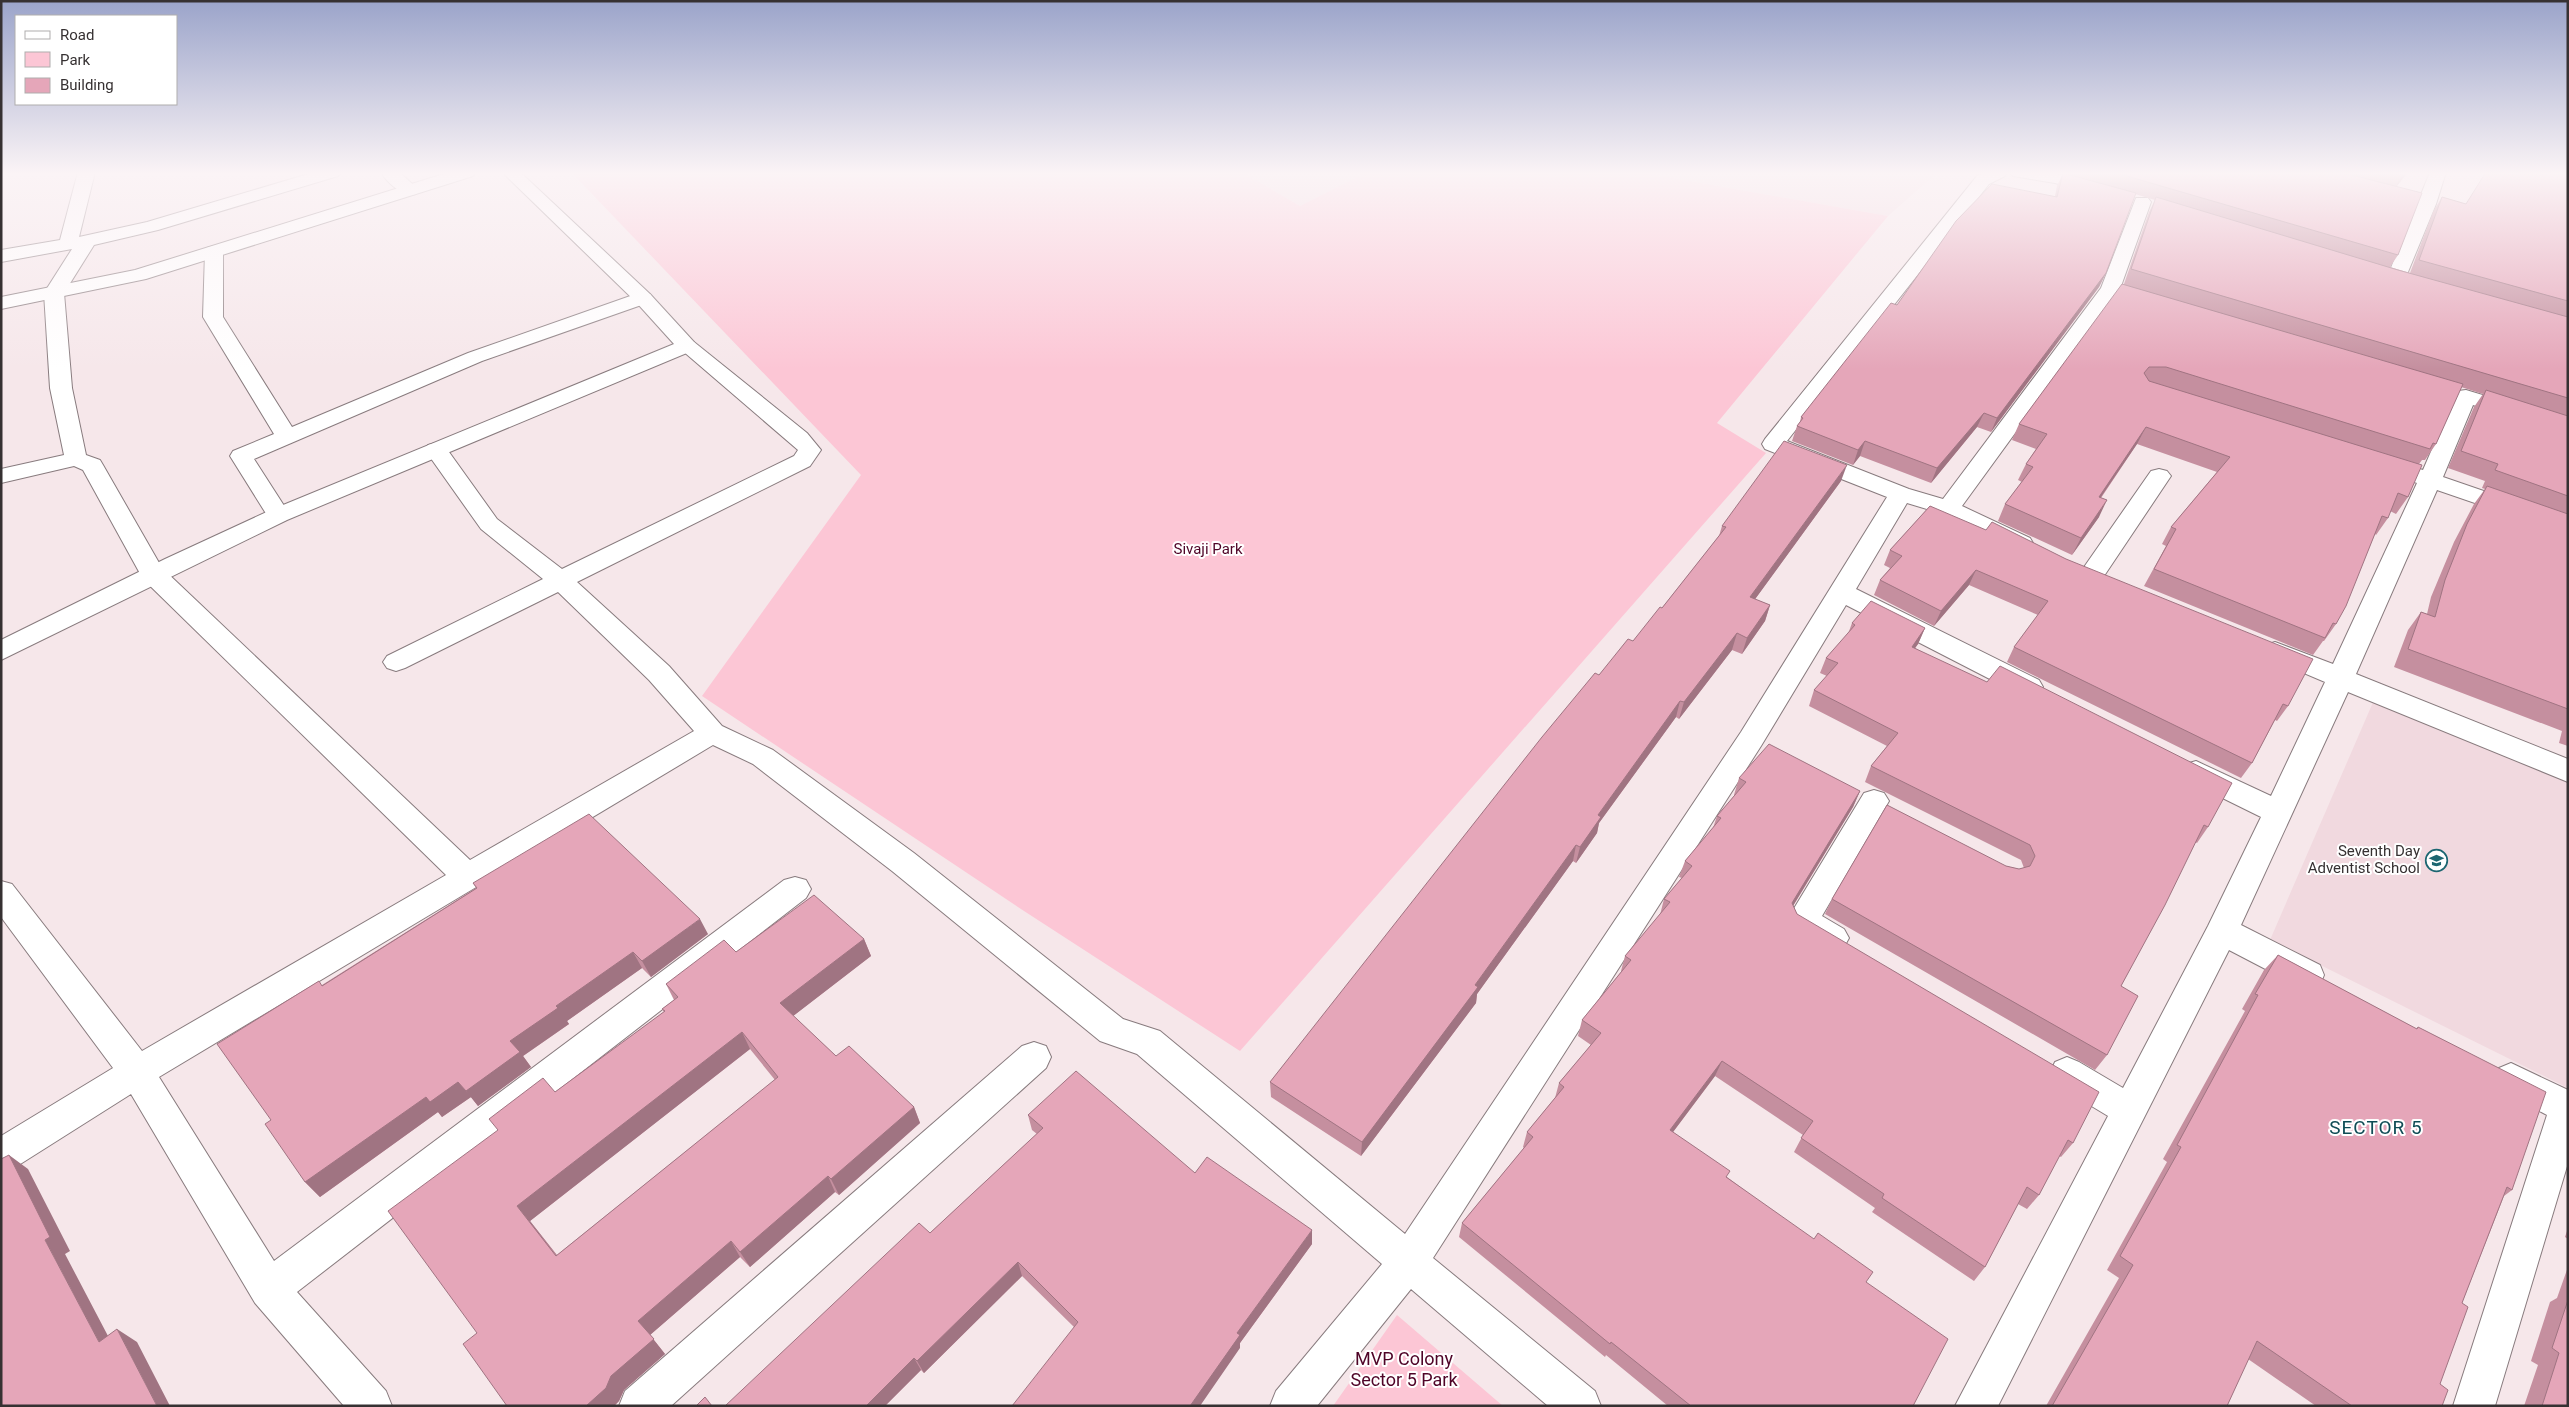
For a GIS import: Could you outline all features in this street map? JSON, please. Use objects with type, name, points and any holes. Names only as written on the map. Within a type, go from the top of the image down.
[{"type":"street","points":[[68,245],[70,238]]},
{"type":"street","points":[[1,256],[102,238]]},
{"type":"street","points":[[1,303],[138,275],[259,238]]},
{"type":"street","points":[[396,662],[802,461],[810,450],[799,438],[687,346],[643,298],[579,238]]},
{"type":"street","points":[[1937,238],[1773,444],[1901,494],[1948,508],[2046,555]]},
{"type":"street","points":[[1948,508],[2119,292],[2128,238]]},
{"type":"street","points":[[2409,238],[2387,277],[2415,285]]},
{"type":"street","points":[[76,459],[61,388],[54,293],[88,241]]},
{"type":"street","points":[[214,252],[213,317],[288,437]]},
{"type":"street","points":[[278,515],[241,456],[475,356],[643,298]]},
{"type":"street","points":[[1,651],[99,603],[152,573],[278,515],[687,346]]},
{"type":"street","points":[[1976,1406],[2222,932],[2341,678],[2431,479],[2456,393],[2568,428]]},
{"type":"street","points":[[436,450],[489,524],[561,581],[659,673],[712,733],[763,757],[903,862],[1112,1031],[1148,1042],[1580,1406]]},
{"type":"street","points":[[1,476],[76,459],[92,465],[152,573],[468,878]]},
{"type":"street","points":[[2394,468],[2431,479],[2568,528]]},
{"type":"street","points":[[2091,576],[2159,476]]},
{"type":"street","points":[[1291,1406],[1409,1261],[1751,739],[1901,494]]},
{"type":"street","points":[[1841,592],[2055,700]]},
{"type":"street","points":[[2258,644],[2568,771]]},
{"type":"street","points":[[1,1156],[137,1072],[712,733]]},
{"type":"street","points":[[1751,739],[1778,752]]},
{"type":"street","points":[[2171,759],[2278,813]]},
{"type":"street","points":[[1854,950],[1802,920],[1874,801]]},
{"type":"street","points":[[269,1289],[795,889]]},
{"type":"street","points":[[1,893],[137,1072],[269,1289],[371,1406]]},
{"type":"street","points":[[2222,932],[2337,990]]},
{"type":"street","points":[[640,1406],[1034,1057]]},
{"type":"street","points":[[2043,1060],[2129,1110]]},
{"type":"street","points":[[2474,1406],[2568,1108],[2479,1062]]},
{"type":"shaded area","name":"Seventh Day Adventist School","points":[[2374,700],[2568,780],[2568,1088],[2270,940]]},
{"type":"green space","name":"Sivaji Park","points":[[634,238],[1870,238],[1717,423],[1766,453],[1240,1051],[1024,911],[702,696],[861,475]]},
{"type":"green space","name":"MVP Colony Sector 5 Park","points":[[1397,1315],[1503,1406],[1333,1406]]},
{"type":"building","points":[[1944,238],[2119,238],[2106,273],[1997,418],[1984,413],[1937,468],[1865,441],[1858,450],[1797,426],[1803,418],[1801,417],[1891,303],[1897,305]]},
{"type":"building","points":[[2142,238],[2291,238],[2398,270],[2568,317],[2568,398],[2131,269]]},
{"type":"building","points":[[2338,238],[2405,238],[2398,255]]},
{"type":"building","points":[[2427,238],[2568,238],[2568,301],[2419,260]]},
{"type":"building","points":[[2122,284],[2463,384],[2436,444],[2433,443],[2430,449],[2166,367],[2149,367],[2144,373],[2149,381],[2422,465],[2408,497],[2398,493],[2388,518],[2382,516],[2346,606],[2336,624],[2333,623],[2325,638],[2154,569],[2176,529],[2171,527],[2230,457],[2146,427],[2099,497],[2107,500],[2081,538],[2005,504],[2033,467],[2026,464],[2047,434],[2019,424]]},
{"type":"building","points":[[2486,390],[2568,416],[2568,496],[2495,470],[2498,464],[2461,451]]},
{"type":"building","points":[[1784,441],[1847,465],[1750,597],[1770,605],[1747,638],[1737,633],[1684,702],[1680,701],[1598,815],[1601,817],[1580,847],[1576,845],[1475,985],[1478,987],[1362,1142],[1270,1082],[1542,737],[1595,673],[1599,675],[1628,639],[1633,641],[1660,607],[1662,608],[1726,527],[1722,526]]},
{"type":"building","points":[[2487,486],[2568,514],[2568,709],[2408,649],[2421,612],[2435,617],[2445,580],[2467,524]]},
{"type":"building","points":[[1930,506],[1986,530],[1992,522],[2066,559],[2313,659],[2288,706],[2283,704],[2252,763],[2014,647],[2048,601],[1976,570],[1941,611],[1880,580],[1902,556],[1890,550]]},
{"type":"building","points":[[1871,601],[1925,628],[1912,647],[1987,682],[2000,666],[2232,783],[2208,827],[2204,825],[2165,905],[2121,986],[2138,996],[2107,1055],[1832,899],[1887,805],[2006,866],[2019,869],[2030,866],[2035,856],[2030,845],[1871,766],[1898,733],[1814,690],[1838,663],[1826,658],[1855,625],[1852,623]]},
{"type":"building","points":[[1769,744],[1860,791],[1792,903],[1797,914],[2099,1092],[2073,1143],[2068,1140],[2039,1195],[2027,1187],[1985,1267],[1882,1198],[1884,1194],[1801,1138],[1813,1121],[1722,1061],[1670,1130],[1730,1171],[1726,1177],[1814,1239],[1818,1233],[1873,1272],[1866,1282],[1948,1339],[1913,1406],[1691,1406],[1611,1342],[1610,1344],[1462,1223],[1533,1137],[1527,1132],[1564,1087],[1559,1083],[1601,1033],[1582,1020],[1631,960],[1625,956],[1670,902],[1664,899],[1692,866],[1685,861],[1721,818],[1717,816],[1746,782],[1739,778]]},
{"type":"building","points":[[589,814],[700,919],[642,961],[633,952],[556,1006],[558,1008],[510,1041],[520,1052],[466,1091],[458,1082],[430,1102],[426,1097],[305,1182],[265,1124],[271,1120],[217,1044],[319,981],[322,986],[477,888],[473,883]]},
{"type":"building","points":[[814,895],[864,939],[780,1003],[836,1056],[849,1046],[914,1107],[831,1179],[828,1176],[740,1252],[731,1241],[638,1321],[654,1339],[611,1376],[606,1388],[586,1406],[507,1406],[463,1344],[477,1333],[388,1211],[498,1130],[489,1119],[543,1078],[555,1092],[665,1011],[662,1009],[678,997],[666,984],[724,940],[736,952]],"holes":[[[742,1032],[778,1077],[556,1256],[517,1206]]]},
{"type":"building","points":[[2278,955],[2417,1029],[2418,1027],[2546,1092],[2512,1190],[2507,1187],[2462,1303],[2468,1307],[2440,1384],[2448,1390],[2442,1406],[2352,1406],[2257,1341],[2227,1406],[2052,1406],[2133,1265],[2120,1256],[2181,1147],[2177,1145],[2258,995],[2255,994]]},
{"type":"building","points":[[1076,1071],[1195,1173],[1207,1157],[1312,1230],[1237,1333],[1240,1335],[1190,1406],[1012,1406],[1078,1322],[1018,1262],[917,1361],[914,1358],[866,1406],[725,1406],[919,1223],[930,1233],[1043,1128],[1028,1115]]},
{"type":"building","points":[[9,1155],[50,1237],[45,1240],[99,1342],[117,1329],[157,1406],[1,1406],[1,1159]]},
{"type":"building","points":[[2568,1300],[2568,1406],[2542,1406],[2559,1353],[2552,1348]]},
{"type":"building","points":[[705,1397],[712,1406],[696,1406]]},
{"type":"place","name":"Seventh Day Adventist School","points":[[2436,860]]},
{"type":"district","name":"SECTOR 5","points":[[2376,1127]]}]
